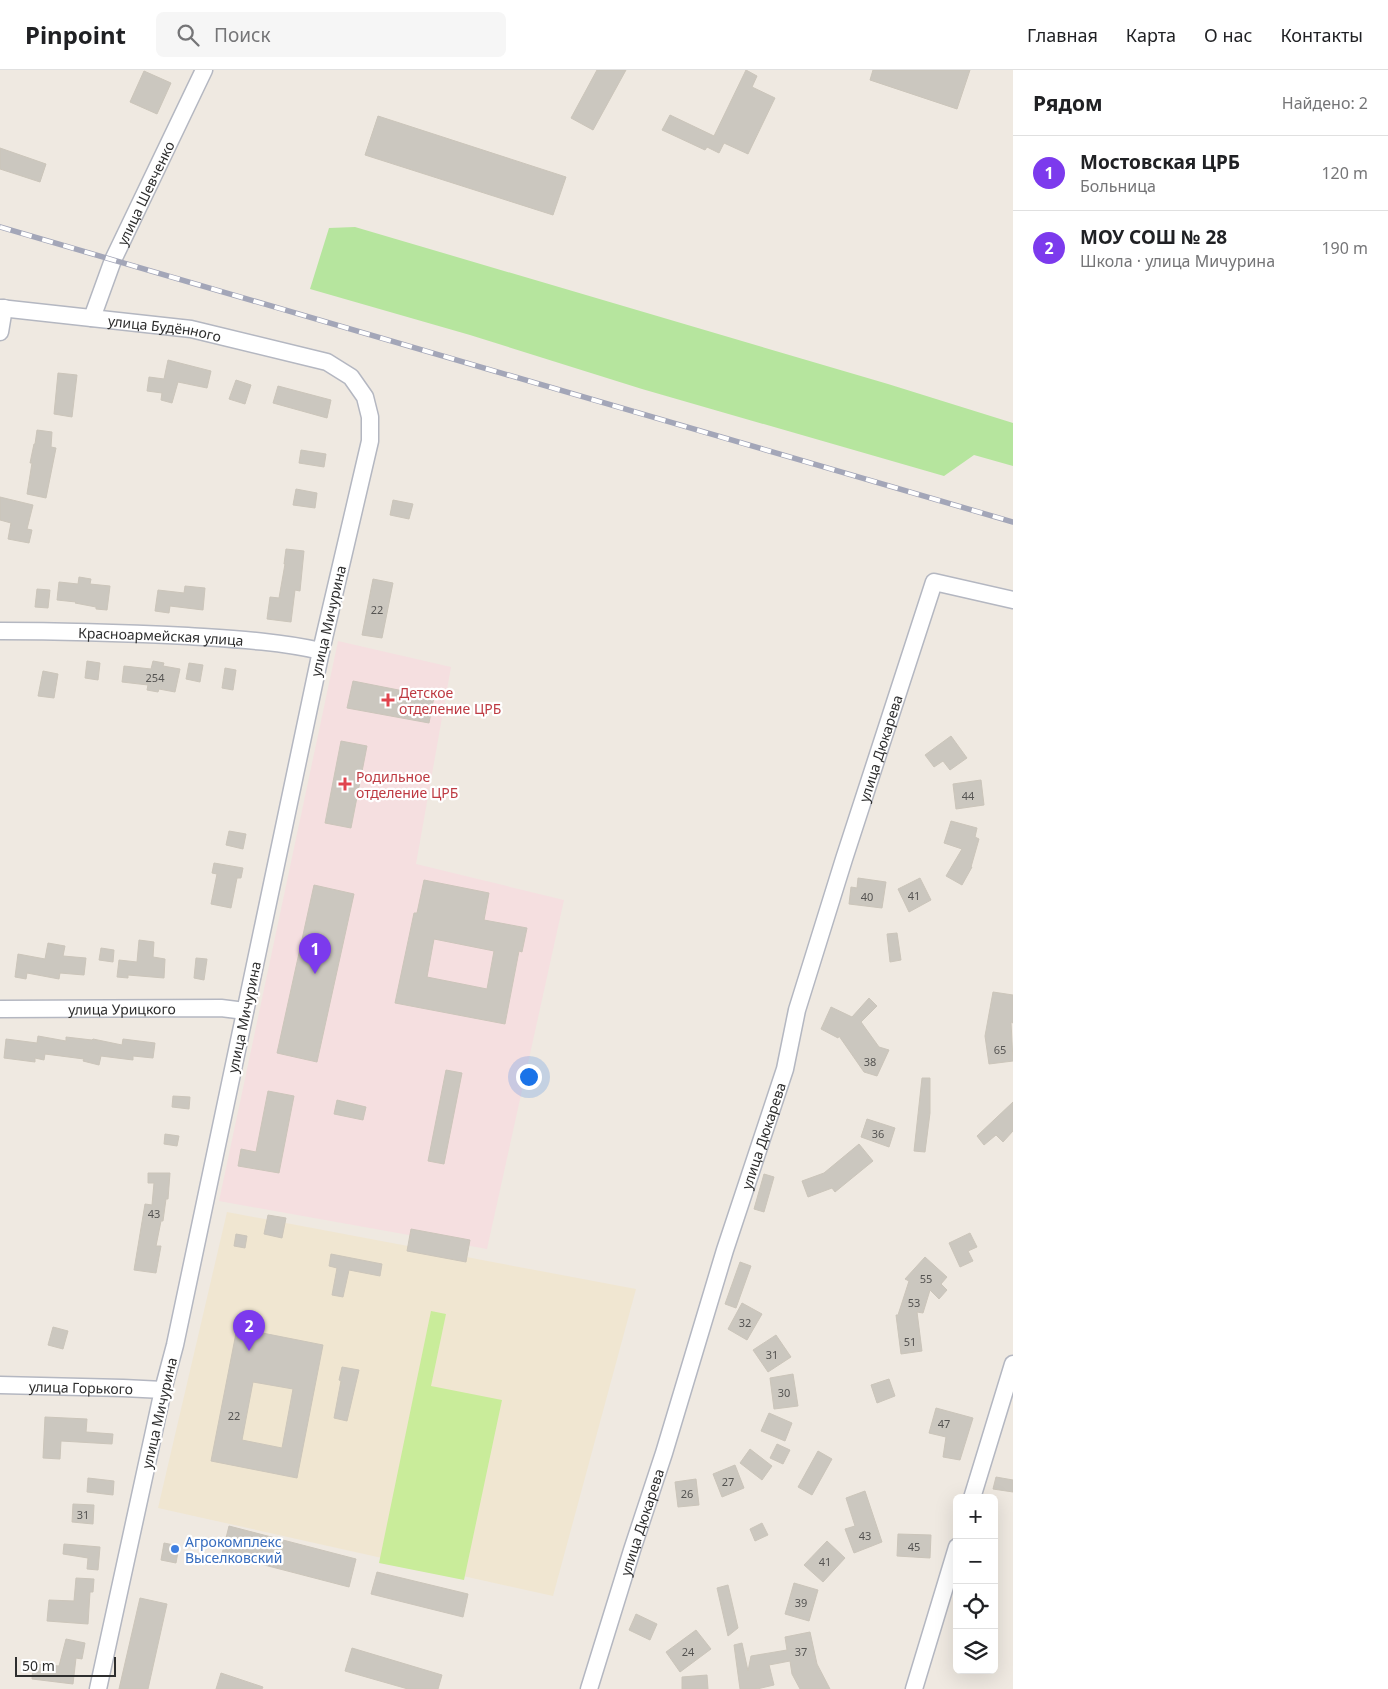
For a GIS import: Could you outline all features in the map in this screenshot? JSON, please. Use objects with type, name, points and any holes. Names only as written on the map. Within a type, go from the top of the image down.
[{"type":"street","name":"улица Шевченко","points":[[92,318],[113,260],[204,70]]},
{"type":"street","name":"улица Будённого","points":[[2,308],[191,329],[327,362]]},
{"type":"street","points":[[0,332],[2,308]]},
{"type":"street","name":"улица Мичурина","points":[[98,1689],[163,1390],[175,1345],[321,652],[370,441],[370,417],[365,397],[351,377],[327,362]]},
{"type":"street","name":"улица Дюкарева","points":[[589,1689],[664,1453],[725,1250],[785,1069],[797,1010],[844,859],[934,582],[1013,600]]},
{"type":"street","name":"Красноармейская улица","points":[[0,631],[101,631],[213,638],[293,645],[321,652]]},
{"type":"street","name":"улица Урицкого","points":[[0,1009],[211,1008],[245,1011]]},
{"type":"street","points":[[973,1494],[1013,1364]]},
{"type":"street","name":"улица Горького","points":[[0,1385],[163,1390]]},
{"type":"street","points":[[914,1689],[953,1560]]},
{"type":"shaded area","points":[[338,641],[451,667],[416,864],[564,900],[487,1249],[219,1201]]},
{"type":"shaded area","points":[[227,1212],[636,1289],[553,1596],[158,1508]]},
{"type":"green space","points":[[355,227],[888,384],[1013,423],[1013,466],[974,455],[944,476],[642,389],[470,335],[310,289],[329,228]]},
{"type":"green space","points":[[431,1311],[446,1314],[431,1386],[502,1400],[464,1580],[379,1563]]},
{"type":"building","points":[[597,70],[626,70],[593,130],[571,118]]},
{"type":"building","points":[[746,70],[757,76],[752,87],[775,98],[748,154],[724,143],[719,153],[707,147],[705,150],[662,130],[670,115],[714,136]]},
{"type":"building","points":[[873,70],[970,70],[957,109],[870,80]]},
{"type":"building","points":[[144,71],[171,83],[157,114],[130,102]]},
{"type":"building","points":[[378,116],[566,177],[553,215],[365,155]]},
{"type":"building","points":[[0,148],[46,164],[40,182],[0,169]]},
{"type":"building","points":[[168,360],[211,371],[207,388],[178,382],[172,403],[161,400],[162,393],[147,391],[149,377],[164,379]]},
{"type":"building","points":[[58,373],[77,375],[72,417],[54,414]]},
{"type":"building","points":[[236,380],[251,385],[245,404],[229,399]]},
{"type":"building","points":[[278,386],[331,400],[327,418],[273,403]]},
{"type":"building","points":[[37,430],[52,432],[51,447],[56,448],[46,498],[27,494],[32,463],[30,463]]},
{"type":"building","points":[[301,450],[326,454],[324,467],[299,463]]},
{"type":"building","points":[[296,489],[317,493],[315,508],[293,505]]},
{"type":"building","points":[[0,497],[33,505],[27,529],[32,530],[29,543],[8,539],[11,523],[0,520]]},
{"type":"building","points":[[393,500],[413,504],[409,519],[390,515]]},
{"type":"building","points":[[286,549],[304,551],[300,591],[295,590],[291,622],[267,619],[270,597],[279,598]]},
{"type":"building","points":[[79,577],[91,579],[90,584],[110,586],[107,610],[96,609],[96,607],[76,602],[57,600],[59,582],[78,584]]},
{"type":"building","points":[[373,579],[393,583],[382,638],[362,635]]},
{"type":"building","points":[[185,586],[205,588],[203,610],[170,606],[169,613],[155,611],[158,590],[184,593]]},
{"type":"building","points":[[37,589],[50,590],[48,608],[35,607]]},
{"type":"building","points":[[87,661],[100,663],[98,680],[85,678]]},
{"type":"building","points":[[153,661],[164,663],[163,666],[180,669],[175,692],[159,689],[158,692],[147,690],[148,685],[122,682],[124,666],[151,669]]},
{"type":"building","points":[[189,663],[203,665],[200,682],[186,679]]},
{"type":"building","points":[[225,668],[236,670],[233,690],[222,688]]},
{"type":"building","points":[[43,671],[58,674],[54,698],[38,696]]},
{"type":"building","points":[[353,681],[434,697],[429,723],[347,708]]},
{"type":"building","points":[[951,736],[967,758],[950,770],[943,761],[934,767],[925,755]]},
{"type":"building","points":[[341,741],[367,746],[351,828],[325,823]]},
{"type":"building","points":[[981,780],[984,805],[956,809],[953,784]]},
{"type":"building","points":[[951,821],[977,828],[975,837],[979,839],[972,867],[962,885],[946,876],[962,849],[944,843]]},
{"type":"building","points":[[229,831],[246,834],[243,849],[226,845]]},
{"type":"building","points":[[214,863],[243,868],[241,878],[237,878],[231,908],[211,904],[217,874],[212,873]]},
{"type":"building","points":[[858,878],[886,882],[882,908],[849,904],[851,887],[857,888]]},
{"type":"building","points":[[920,878],[931,900],[909,912],[898,889]]},
{"type":"building","points":[[424,880],[489,893],[484,920],[527,928],[522,952],[519,951],[505,1024],[395,1003],[414,913],[417,913]],"holes":[[[434,939],[494,951],[487,989],[427,977]]]},
{"type":"building","points":[[314,885],[354,894],[317,1062],[277,1053]]},
{"type":"building","points":[[897,933],[901,960],[890,962],[887,934]]},
{"type":"building","points":[[139,940],[154,942],[153,957],[165,959],[164,978],[128,975],[128,978],[117,977],[119,960],[137,962]]},
{"type":"building","points":[[48,943],[65,946],[63,956],[86,958],[84,975],[60,973],[59,979],[27,973],[26,979],[15,977],[18,954],[45,959]]},
{"type":"building","points":[[101,948],[114,950],[113,962],[99,960]]},
{"type":"building","points":[[196,958],[207,959],[204,980],[194,978]]},
{"type":"building","points":[[993,992],[1013,995],[1013,1023],[1011,1022],[1013,1061],[989,1064],[985,1036]]},
{"type":"building","points":[[869,998],[877,1006],[861,1022],[879,1047],[889,1050],[877,1076],[864,1072],[839,1036],[838,1038],[821,1029],[831,1007],[852,1017]]},
{"type":"building","points":[[38,1036],[66,1041],[66,1037],[93,1039],[122,1045],[123,1039],[155,1043],[153,1058],[133,1056],[133,1060],[101,1056],[99,1065],[83,1061],[84,1059],[45,1054],[44,1060],[35,1058],[35,1062],[4,1058],[6,1039],[37,1043]]},
{"type":"building","points":[[446,1070],[462,1073],[444,1164],[428,1161]]},
{"type":"building","points":[[922,1078],[930,1078],[930,1113],[925,1152],[914,1151]]},
{"type":"building","points":[[268,1091],[294,1096],[279,1173],[238,1166],[241,1149],[256,1152]]},
{"type":"building","points":[[173,1096],[190,1097],[189,1109],[172,1107]]},
{"type":"building","points":[[337,1100],[366,1107],[363,1120],[334,1114]]},
{"type":"building","points":[[1013,1102],[1013,1131],[1003,1142],[996,1135],[984,1145],[977,1136]]},
{"type":"building","points":[[867,1119],[895,1128],[889,1147],[861,1137]]},
{"type":"building","points":[[165,1134],[179,1136],[177,1146],[164,1144]]},
{"type":"building","points":[[859,1144],[873,1161],[835,1192],[832,1188],[808,1197],[802,1181],[824,1173]]},
{"type":"building","points":[[148,1173],[170,1173],[168,1199],[166,1199],[163,1221],[161,1221],[156,1246],[161,1246],[156,1273],[134,1270],[145,1204],[152,1205],[154,1183],[148,1183]]},
{"type":"building","points":[[764,1174],[774,1177],[764,1212],[754,1209]]},
{"type":"building","points":[[268,1215],[286,1218],[282,1238],[264,1234]]},
{"type":"building","points":[[411,1229],[470,1240],[466,1262],[407,1251]]},
{"type":"building","points":[[970,1233],[977,1247],[968,1251],[973,1261],[960,1267],[949,1243]]},
{"type":"building","points":[[236,1234],[247,1236],[245,1248],[234,1246]]},
{"type":"building","points":[[331,1254],[382,1264],[380,1276],[349,1270],[343,1297],[332,1295],[337,1268],[329,1266]]},
{"type":"building","points":[[925,1257],[947,1277],[941,1284],[947,1290],[939,1299],[930,1290],[923,1313],[917,1312],[922,1351],[901,1354],[896,1315],[898,1315],[909,1281],[905,1279]]},
{"type":"building","points":[[740,1262],[751,1266],[736,1308],[725,1304]]},
{"type":"building","points":[[742,1303],[762,1314],[747,1340],[728,1329]]},
{"type":"building","points":[[53,1327],[68,1331],[63,1349],[48,1345]]},
{"type":"building","points":[[237,1328],[323,1345],[297,1478],[211,1461]],"holes":[[[253,1382],[293,1389],[282,1448],[242,1440]]]},
{"type":"building","points":[[776,1335],[791,1357],[768,1372],[753,1350]]},
{"type":"building","points":[[342,1367],[359,1370],[347,1421],[334,1418]]},
{"type":"building","points":[[793,1374],[798,1406],[774,1409],[770,1378]]},
{"type":"building","points":[[889,1379],[895,1396],[877,1403],[871,1385]]},
{"type":"building","points":[[936,1408],[973,1418],[960,1460],[943,1457],[946,1437],[929,1433]]},
{"type":"building","points":[[769,1413],[792,1423],[785,1441],[761,1431]]},
{"type":"building","points":[[45,1417],[87,1419],[86,1432],[113,1434],[112,1444],[61,1441],[60,1459],[43,1458]]},
{"type":"building","points":[[777,1444],[790,1450],[783,1464],[770,1458]]},
{"type":"building","points":[[750,1449],[772,1466],[762,1480],[740,1463]]},
{"type":"building","points":[[818,1451],[832,1459],[812,1495],[798,1487]]},
{"type":"building","points":[[735,1465],[744,1488],[722,1497],[713,1474]]},
{"type":"building","points":[[996,1477],[1013,1480],[1013,1492],[993,1489]]},
{"type":"building","points":[[88,1478],[114,1481],[113,1495],[87,1492]]},
{"type":"building","points":[[696,1479],[699,1505],[678,1507],[675,1482]]},
{"type":"building","points":[[865,1491],[882,1542],[854,1553],[845,1529],[855,1526],[846,1498]]},
{"type":"building","points":[[73,1504],[94,1505],[93,1524],[72,1522]]},
{"type":"building","points":[[762,1523],[768,1535],[755,1541],[750,1529]]},
{"type":"building","points":[[229,1526],[356,1559],[349,1587],[222,1554]]},
{"type":"building","points":[[898,1534],[931,1535],[930,1558],[897,1556]]},
{"type":"building","points":[[827,1541],[845,1558],[823,1582],[804,1565]]},
{"type":"building","points":[[164,1543],[179,1546],[176,1563],[161,1560]]},
{"type":"building","points":[[64,1544],[100,1547],[98,1570],[87,1569],[88,1558],[63,1554]]},
{"type":"building","points":[[377,1572],[468,1594],[463,1617],[371,1594]]},
{"type":"building","points":[[76,1578],[94,1579],[93,1592],[90,1592],[88,1624],[47,1621],[49,1600],[74,1601]]},
{"type":"building","points":[[794,1583],[818,1590],[809,1621],[785,1614]]},
{"type":"building","points":[[728,1585],[738,1628],[728,1636],[717,1588]]},
{"type":"building","points":[[140,1598],[167,1604],[148,1689],[119,1689]]},
{"type":"building","points":[[636,1614],[657,1624],[650,1640],[629,1630]]},
{"type":"building","points":[[696,1630],[711,1649],[680,1672],[666,1652]]},
{"type":"building","points":[[810,1632],[817,1664],[830,1689],[800,1689],[792,1674],[790,1661],[769,1665],[774,1685],[757,1689],[740,1689],[734,1645],[742,1643],[748,1671],[751,1656],[787,1650],[785,1637]]},
{"type":"building","points":[[66,1639],[85,1643],[82,1659],[76,1658],[73,1684],[32,1679],[33,1664],[59,1666]]},
{"type":"building","points":[[352,1648],[442,1675],[438,1689],[408,1689],[345,1671]]},
{"type":"building","points":[[221,1673],[263,1687],[262,1689],[216,1689]]},
{"type":"building","points":[[707,1675],[708,1689],[682,1689],[682,1677]]},
{"type":"railway","points":[[0,227],[1013,522]]},
{"type":"place","name":"Детское отделение ЦРБ","points":[[388,700]]},
{"type":"place","name":"Родильное отделение ЦРБ","points":[[345,784]]},
{"type":"place","name":"Мостовская ЦРБ","points":[[315,974]]},
{"type":"place","name":"МОУ СОШ № 28","points":[[249,1351]]},
{"type":"place","name":"Агрокомплекс Выселковский","points":[[175,1549]]}]
